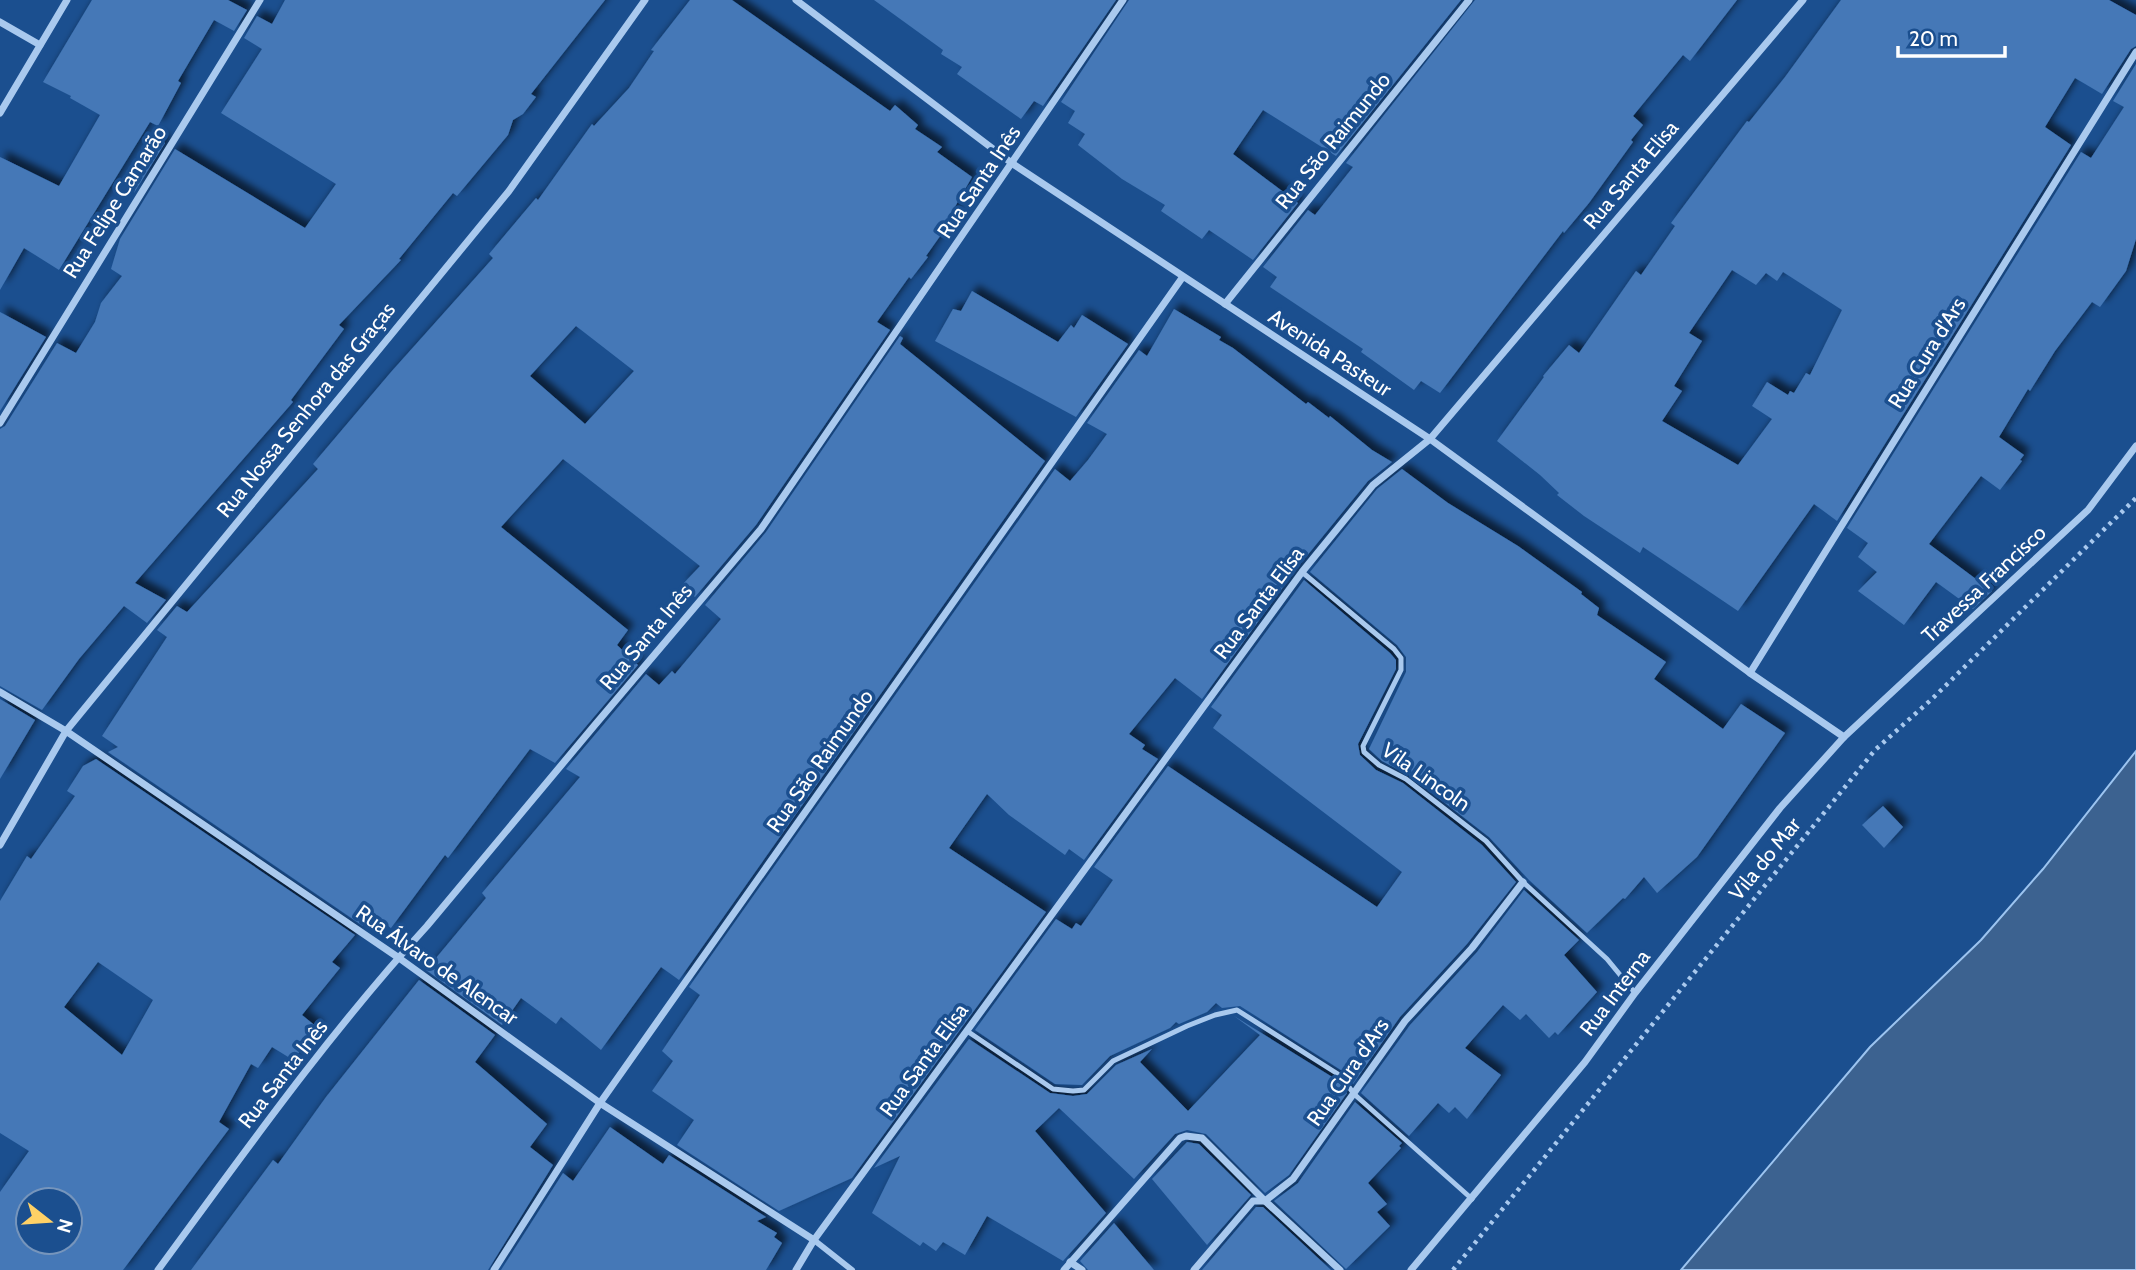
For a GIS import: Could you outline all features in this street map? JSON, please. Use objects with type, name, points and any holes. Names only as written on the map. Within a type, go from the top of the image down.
[{"type":"street","points":[[0,113],[67,0]]},
{"type":"street","name":"Rua Felipe Camarão","points":[[0,423],[260,0]]},
{"type":"street","name":"Rua Nossa Senhora das Graças","points":[[0,845],[66,731],[509,191],[645,0]]},
{"type":"street","name":"Avenida Pasteur","points":[[796,0],[1013,164],[1182,278],[1430,439],[1750,673],[1844,737]]},
{"type":"street","name":"Rua Santa Inês","points":[[158,1270],[269,1118],[399,958],[761,529],[1123,0]]},
{"type":"street","name":"Rua São Raimundo","points":[[1225,304],[1469,0]]},
{"type":"street","name":"Rua Santa Elisa","points":[[796,1270],[814,1240],[1302,572],[1373,485],[1430,439],[1803,0]]},
{"type":"street","points":[[0,22],[40,45]]},
{"type":"street","name":"Rua Cura d'Ars","points":[[1750,673],[2136,52]]},
{"type":"street","name":"Rua São Raimundo","points":[[494,1270],[600,1103],[1182,278]]},
{"type":"street","name":"Travessa Francisco","points":[[1844,737],[2088,510],[2136,446]]},
{"type":"street","name":"Rua Álvaro de Alencar","points":[[0,692],[66,731],[399,958],[600,1103],[814,1240],[852,1270]]},
{"type":"street","name":"Rua Interna","points":[[1411,1270],[1585,1062],[1635,993],[1780,808],[1844,737]]},
{"type":"street","name":"Rua Cura d'Ars","points":[[1194,1270],[1253,1201],[1265,1201],[1293,1179],[1405,1021],[1472,948],[1522,881]]},
{"type":"street","points":[[1064,1270],[1180,1138],[1186,1136],[1202,1139],[1340,1270]]},
{"type":"street","points":[[1070,1262],[1082,1270]]},
{"type":"lane","name":"Vila Lincoln","points":[[1302,572],[1394,649],[1401,658],[1401,670],[1363,746],[1364,752],[1378,765],[1406,779],[1486,841],[1522,881],[1607,958],[1635,993]]},
{"type":"lane","points":[[967,1031],[1053,1089],[1073,1091],[1084,1090],[1113,1061],[1187,1026],[1237,1010],[1341,1076],[1353,1094],[1472,1199]]},
{"type":"path","name":"Vila do Mar","points":[[1453,1270],[1875,750],[1933,698],[2136,499]]},
{"type":"water","points":[[2136,751],[2136,1270],[1681,1270],[1870,1047],[1981,940],[2043,869]]},
{"type":"building","points":[[92,0],[228,0],[247,10],[234,31],[214,20],[178,81],[181,83],[158,126],[150,122],[59,270],[24,248],[0,290],[0,157],[59,186],[100,115],[43,82]]},
{"type":"building","points":[[285,0],[605,0],[531,94],[536,97],[523,114],[513,120],[508,135],[457,196],[453,193],[399,259],[401,260],[339,325],[344,329],[291,400],[293,402],[135,583],[166,600],[147,623],[124,606],[79,659],[42,710],[0,686],[0,429],[5,426],[57,343],[76,353],[95,322],[101,303],[122,276],[111,269],[120,239],[175,149],[305,228],[336,184],[221,113],[262,49],[244,38],[257,16],[272,24]]},
{"type":"building","points":[[690,0],[732,0],[890,111],[895,105],[918,125],[915,129],[942,147],[937,152],[972,177],[952,212],[955,215],[926,256],[928,257],[911,279],[909,277],[877,322],[890,330],[756,525],[695,597],[682,585],[700,566],[563,459],[501,527],[628,630],[617,645],[638,665],[555,763],[530,749],[448,858],[445,855],[391,928],[372,915],[363,926],[108,752],[118,747],[102,736],[167,637],[157,630],[177,606],[187,612],[318,469],[313,464],[493,258],[489,254],[536,198],[538,200],[592,124],[594,126],[629,88],[654,51],[651,50]],"holes":[[[576,326],[634,371],[585,424],[530,376]]]},
{"type":"building","points":[[874,0],[1116,0],[1043,106],[1034,101],[1021,119],[957,74],[962,67],[941,54],[943,50]]},
{"type":"building","points":[[1129,0],[1461,0],[1336,156],[1263,110],[1233,154],[1298,203],[1253,260],[1209,230],[1202,239],[1161,211],[1165,205],[1122,179],[1078,145],[1085,134],[1068,123],[1075,111],[1061,102]]},
{"type":"building","points":[[1475,0],[1737,0],[1690,61],[1683,55],[1633,116],[1643,125],[1631,140],[1633,142],[1589,203],[1564,233],[1563,231],[1440,393],[1421,381],[1414,390],[1361,352],[1363,349],[1270,287],[1277,277],[1263,267],[1308,210],[1315,215],[1353,167],[1346,163]]},
{"type":"building","points":[[1841,0],[2109,0],[2136,15],[2136,46],[2131,49],[2102,94],[2075,78],[2045,127],[2071,145],[1837,521],[1814,504],[1738,611],[1643,547],[1640,553],[1584,516],[1557,495],[1559,493],[1540,475],[1497,441],[1543,376],[1569,345],[1579,353],[1636,271],[1641,275],[1675,226],[1671,223],[1747,121],[1749,122]],"holes":[[[1732,270],[1756,285],[1766,273],[1777,281],[1783,272],[1842,310],[1810,375],[1806,373],[1794,393],[1790,391],[1788,395],[1767,382],[1752,406],[1772,419],[1738,465],[1662,421],[1682,391],[1674,386],[1702,341],[1689,333]]]},
{"type":"building","points":[[2136,64],[2136,239],[2126,271],[2100,307],[2092,302],[2055,351],[2030,391],[2028,389],[1999,437],[2024,455],[2020,460],[2022,461],[2000,490],[1981,476],[1929,544],[1992,591],[1973,609],[1936,582],[1904,625],[1858,591],[1877,572],[1858,557],[1868,543],[1847,528],[2081,152],[2091,158],[2124,107],[2113,101]]},
{"type":"building","points":[[152,135],[165,143],[134,193]]},
{"type":"building","points":[[972,291],[1058,342],[1071,325],[1074,328],[1082,315],[1128,344],[1076,417],[935,341],[953,309],[961,311]]},
{"type":"building","points":[[1174,309],[1221,337],[1219,340],[1306,404],[1308,402],[1329,418],[1330,416],[1372,450],[1392,462],[1368,481],[1297,568],[1202,699],[1175,678],[1129,734],[1145,745],[1142,749],[1158,759],[1084,860],[1069,849],[1065,855],[1009,815],[987,794],[949,848],[1046,912],[852,1178],[779,1211],[677,1145],[694,1120],[652,1091],[673,1061],[662,1051],[700,995],[689,987],[1055,469],[1070,481],[1107,434],[1087,423],[1139,350],[1147,356]]},
{"type":"building","points":[[0,312],[46,337],[0,411]]},
{"type":"building","points":[[900,336],[903,338],[900,344],[1045,461],[679,980],[661,967],[601,1050],[561,1017],[556,1024],[521,998],[502,1025],[426,970],[486,898],[482,893],[580,777],[566,769],[646,674],[659,685],[672,671],[675,674],[721,619],[705,605],[766,532]]},
{"type":"building","points":[[1402,469],[1448,503],[1518,546],[1582,592],[1581,594],[1599,608],[1597,615],[1666,662],[1654,679],[1723,729],[1741,704],[1785,733],[1697,857],[1657,893],[1644,877],[1625,899],[1587,933],[1529,880],[1489,837],[1409,775],[1382,761],[1369,749],[1406,672],[1406,657],[1397,645],[1310,572],[1377,489]]},
{"type":"building","points":[[1304,580],[1396,660],[1396,669],[1358,744],[1360,755],[1376,770],[1403,783],[1482,845],[1516,882],[1467,944],[1400,1017],[1353,1084],[1344,1072],[1240,1006],[1222,1008],[1216,1003],[1207,1012],[1179,1024],[1176,1022],[1170,1028],[1110,1056],[1082,1085],[1055,1084],[975,1030],[1056,919],[1072,929],[1076,923],[1081,926],[1113,880],[1094,867],[1168,766],[1377,907],[1402,872],[1213,728],[1222,715],[1211,707]]},
{"type":"building","points":[[0,699],[35,720],[0,779]]},
{"type":"building","points":[[96,759],[355,935],[332,962],[340,968],[302,1015],[318,1028],[293,1060],[272,1047],[258,1068],[251,1064],[219,1122],[229,1129],[123,1270],[0,1270],[0,1192],[29,1151],[0,1133],[0,901],[27,856],[31,859],[75,796],[67,791],[83,766]],"holes":[[[98,962],[153,1000],[122,1055],[64,1007]]]},
{"type":"building","points":[[1883,806],[1903,827],[1884,848],[1862,825]]},
{"type":"building","points":[[1524,890],[1579,940],[1564,955],[1597,992],[1558,1035],[1555,1032],[1549,1038],[1526,1014],[1520,1020],[1503,1005],[1465,1048],[1501,1075],[1467,1119],[1455,1107],[1449,1113],[1438,1103],[1409,1136],[1361,1093],[1410,1025],[1477,952]]},
{"type":"building","points":[[419,980],[495,1035],[475,1062],[547,1124],[530,1147],[553,1165],[488,1270],[191,1270],[273,1160],[278,1164],[326,1097]]},
{"type":"building","points":[[1234,1016],[1337,1080],[1347,1093],[1289,1175],[1265,1193],[1206,1134],[1187,1130],[1175,1134],[1134,1179],[1059,1108],[1035,1131],[1106,1213],[1063,1261],[987,1216],[965,1255],[943,1242],[936,1251],[923,1242],[920,1246],[872,1213],[900,1156],[874,1168],[969,1039],[1050,1093],[1073,1096],[1087,1094],[1116,1065],[1152,1049],[1140,1062],[1188,1111],[1260,1035]]},
{"type":"building","points":[[1355,1102],[1402,1143],[1399,1146],[1401,1148],[1368,1183],[1387,1204],[1377,1212],[1390,1226],[1346,1269],[1274,1201],[1298,1183]]},
{"type":"building","points":[[610,1127],[663,1164],[669,1155],[766,1217],[757,1221],[777,1233],[774,1237],[782,1243],[766,1270],[501,1270],[563,1173],[573,1181]]},
{"type":"building","points":[[1187,1142],[1199,1144],[1251,1195],[1207,1245],[1152,1179]]},
{"type":"building","points":[[1256,1207],[1263,1207],[1331,1270],[1202,1270]]},
{"type":"building","points":[[1114,1223],[1154,1270],[1088,1270],[1080,1261]]}]
